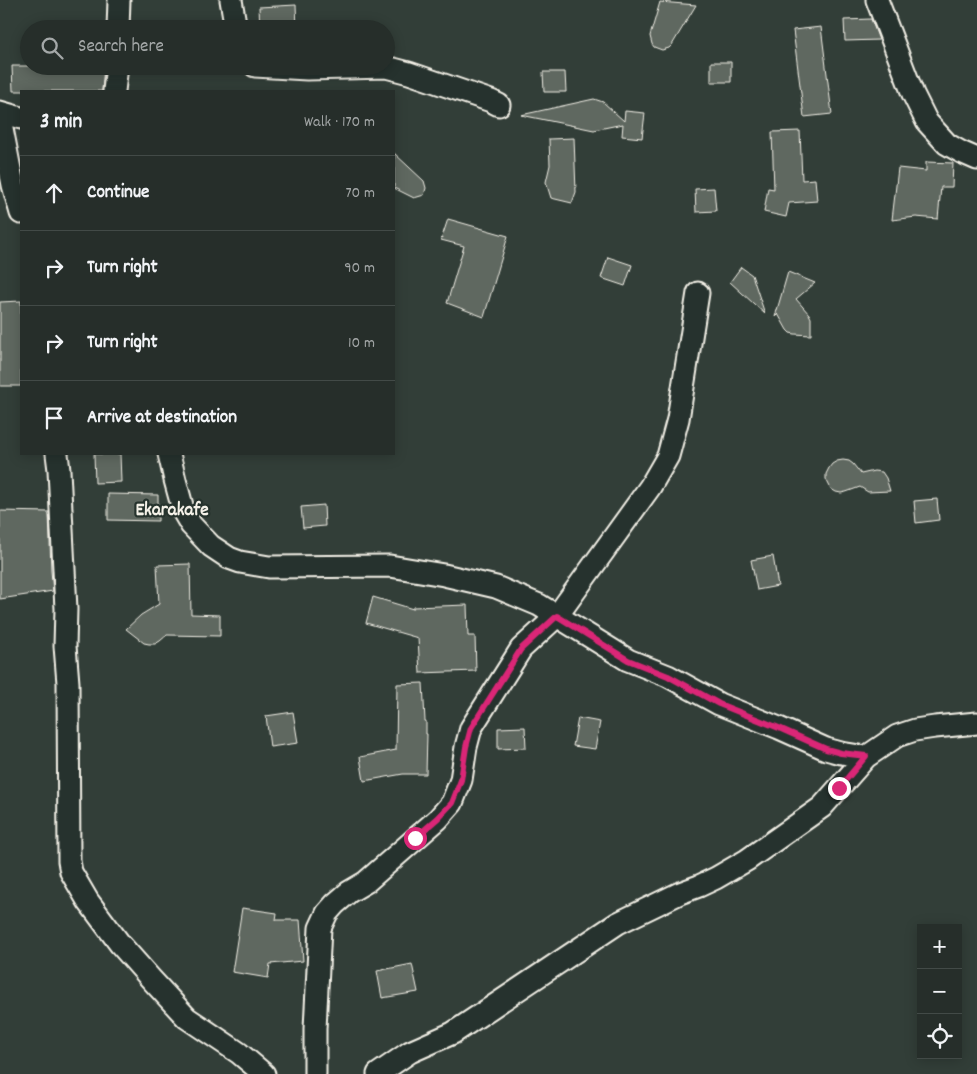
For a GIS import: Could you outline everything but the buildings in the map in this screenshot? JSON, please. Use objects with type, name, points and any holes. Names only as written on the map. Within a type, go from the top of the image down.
[{"type":"street","points":[[118,20],[119,0]]},
{"type":"street","points":[[231,0],[234,20]]},
{"type":"street","points":[[877,0],[913,94],[927,122],[947,144],[977,159]]},
{"type":"street","points":[[395,70],[499,105]]},
{"type":"street","points":[[114,90],[116,75]]},
{"type":"street","points":[[0,112],[20,118]]},
{"type":"street","points":[[0,118],[13,186],[20,210]]},
{"type":"street","points":[[315,1074],[315,1029],[320,928],[327,913],[342,898],[366,882],[438,818],[452,803],[461,780],[471,728],[521,649],[557,616],[650,487],[668,456],[678,419],[698,293]]},
{"type":"street","points":[[57,455],[66,609],[65,646],[69,727],[69,861],[71,872],[88,901],[120,944],[187,1018],[239,1053],[264,1074]]},
{"type":"street","points":[[169,455],[184,513],[191,525],[211,546],[229,558],[240,562],[269,566],[390,566],[444,574],[496,587],[539,606],[628,660],[668,676],[719,704],[826,749],[866,756]]},
{"type":"street","points":[[378,1074],[410,1052],[453,1033],[618,923],[680,893],[708,882],[747,860],[822,807],[866,756],[897,736],[915,730],[977,723]]},
{"type":"district","name":"Ekarakafe","points":[[172,511]]},
{"type":"route","points":[[415,838],[452,803],[461,780],[471,728],[521,649],[557,616],[628,660],[668,676],[719,704],[826,749],[866,756],[839,788]]}]
